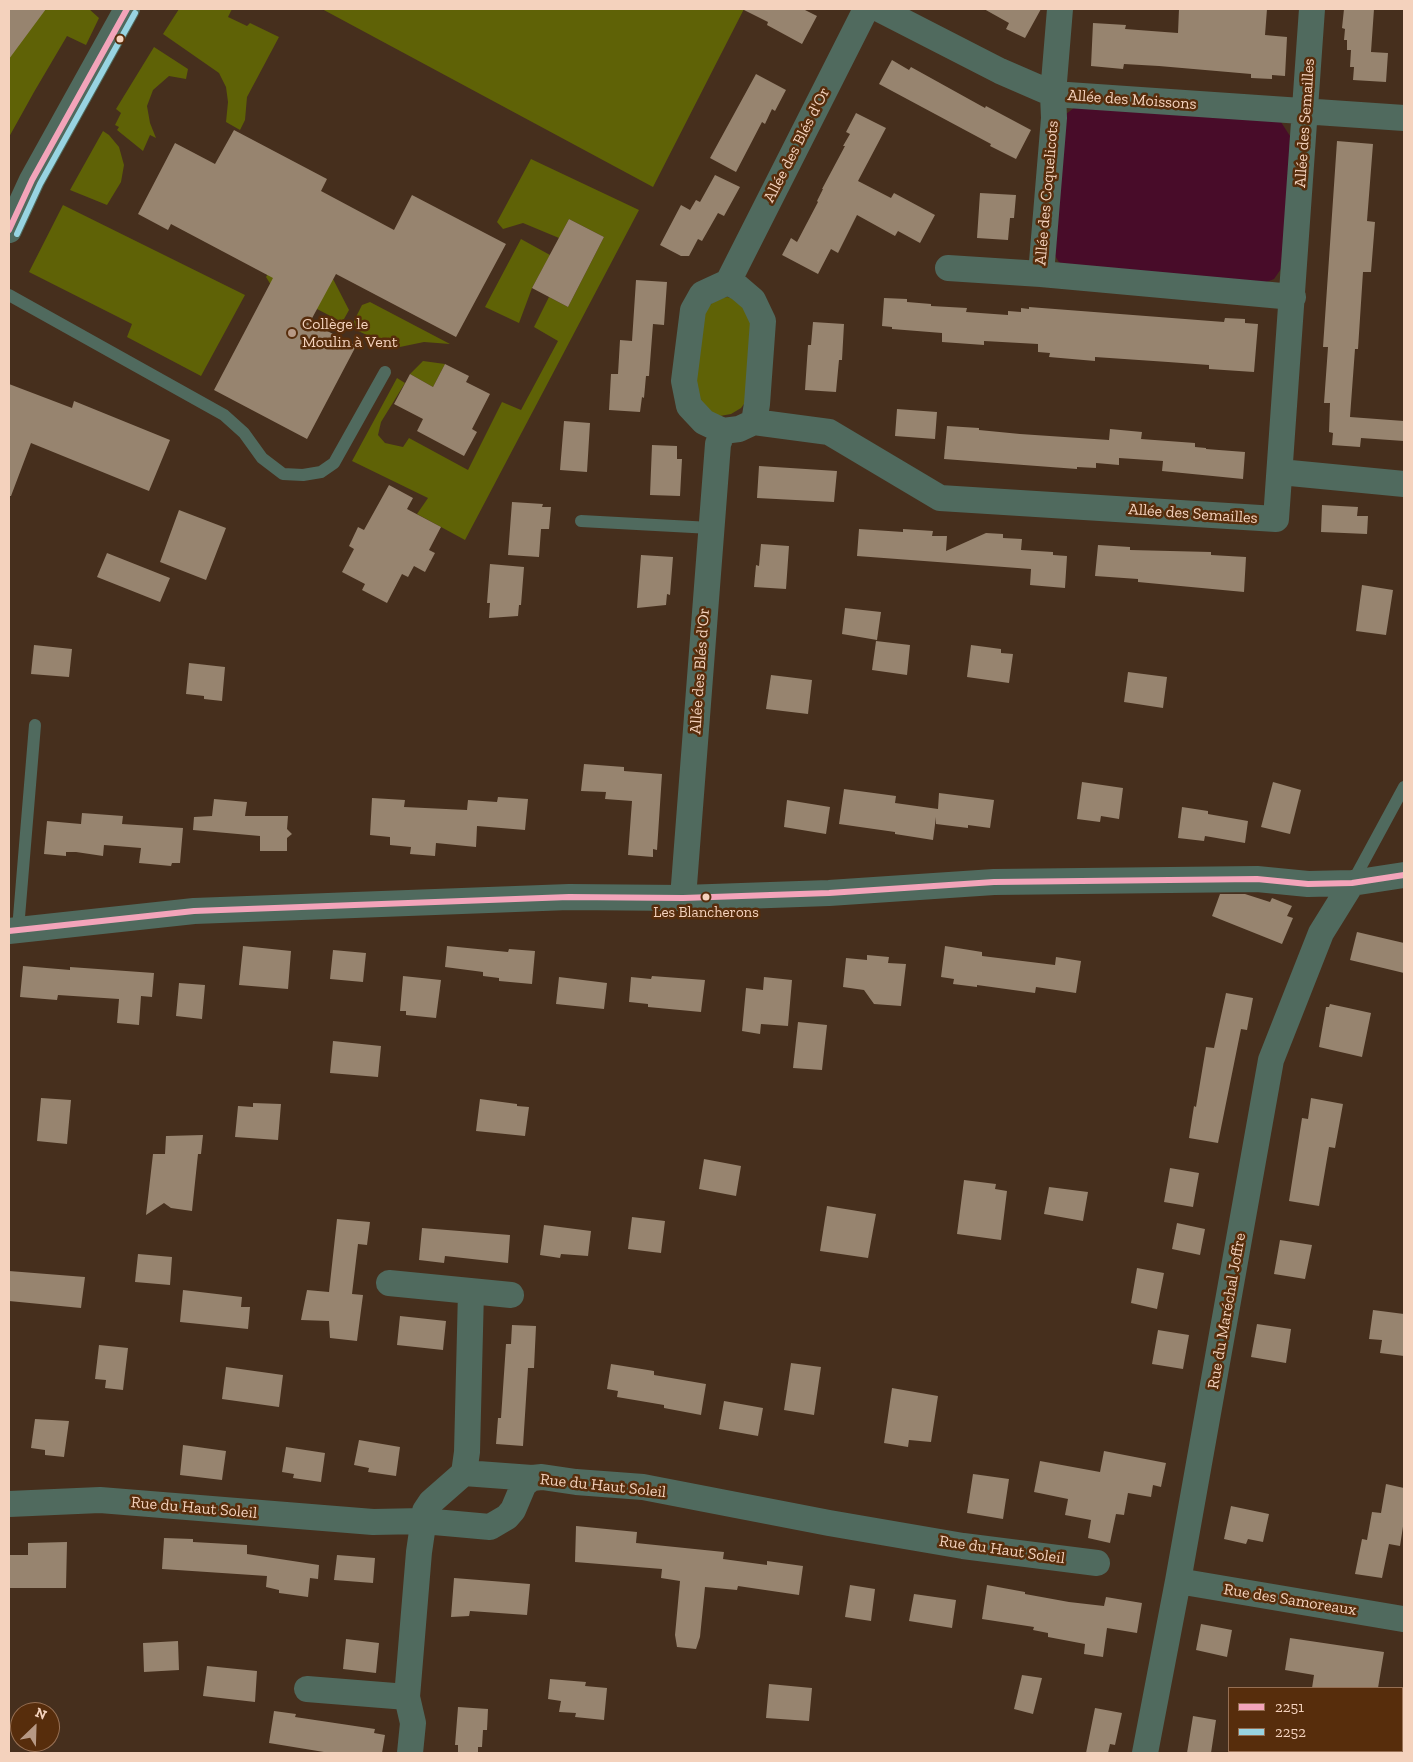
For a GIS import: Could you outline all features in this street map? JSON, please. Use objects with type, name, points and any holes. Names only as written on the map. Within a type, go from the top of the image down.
[{"type":"street","points":[[9,230],[32,180],[127,9]]},
{"type":"street","name":"Allée des Blés d'Or","points":[[728,282],[866,9]]},
{"type":"street","name":"Allée des Moissons","points":[[879,9],[1000,71],[1053,94],[1404,118]]},
{"type":"street","name":"Allée des Coquelicots","points":[[1060,9],[1053,94],[1054,118],[1041,274],[1293,297]]},
{"type":"street","name":"Allée des Semailles","points":[[721,437],[754,422],[829,432],[940,498],[1276,519],[1312,9]]},
{"type":"street","points":[[948,268],[1041,274]]},
{"type":"street","points":[[721,437],[689,406],[684,381],[693,310],[702,294],[728,282],[739,288],[753,300],[763,321],[754,422]]},
{"type":"street","name":"Allée des Blés d'Or","points":[[682,898],[711,528],[721,437]]},
{"type":"street","points":[[1280,472],[1404,484]]},
{"type":"street","points":[[14,930],[194,911],[569,897],[682,898],[829,893],[994,882],[1257,879],[1308,884],[1352,883],[1404,875]]},
{"type":"street","name":"Rue du Maréchal Joffre","points":[[1145,1753],[1178,1581],[1271,1060],[1321,933],[1352,883]]},
{"type":"street","points":[[389,1283],[511,1295]]},
{"type":"street","points":[[410,1753],[413,1723],[407,1697],[422,1521],[425,1511],[431,1502],[464,1473],[467,1452],[471,1291]]},
{"type":"street","name":"Rue du Haut Soleil","points":[[464,1473],[532,1478],[542,1476],[576,1482],[643,1487],[829,1523],[963,1546],[1097,1562]]},
{"type":"street","name":"Rue du Haut Soleil","points":[[9,1504],[100,1500],[372,1522],[422,1521],[490,1527],[507,1517],[513,1510],[524,1484],[532,1478]]},
{"type":"street","name":"Rue des Samoreaux","points":[[1178,1581],[1404,1619]]},
{"type":"street","points":[[306,1689],[407,1697]]},
{"type":"lane","points":[[9,295],[224,415],[244,433],[262,458],[283,474],[302,475],[322,472],[334,464],[385,372]]},
{"type":"lane","points":[[581,521],[711,528]]},
{"type":"lane","points":[[14,930],[35,725]]},
{"type":"lane","points":[[1352,883],[1404,787]]},
{"type":"shaded area","points":[[9,9],[89,9],[99,18],[86,45],[67,36],[9,137]]},
{"type":"shaded area","points":[[179,9],[232,9],[228,17],[247,26],[250,23],[279,37],[247,97],[245,120],[240,130],[226,122],[228,102],[226,87],[219,73],[163,34]]},
{"type":"shaded area","points":[[322,9],[744,9],[653,187]]},
{"type":"shaded area","points":[[154,47],[188,69],[186,79],[169,76],[153,90],[147,106],[150,123],[156,138],[150,135],[143,151],[117,130],[119,127],[115,125],[121,113],[116,109]]},
{"type":"shaded area","points":[[1078,105],[1277,116],[1290,136],[1283,266],[1274,279],[1259,285],[1068,269],[1059,262],[1052,251],[1066,114]]},
{"type":"shaded area","points":[[103,131],[119,147],[124,165],[121,182],[107,205],[70,190]]},
{"type":"shaded area","points":[[531,159],[639,210],[465,540],[417,514],[428,498],[352,461],[397,378],[405,383],[381,422],[378,435],[385,443],[403,447],[409,438],[468,470],[502,402],[521,410],[558,341],[534,327],[549,297],[568,307],[604,237],[569,219],[559,238],[523,223],[503,229],[497,222]]},
{"type":"shaded area","points":[[63,205],[245,295],[201,376],[127,337],[132,324],[29,272]]},
{"type":"shaded area","points":[[521,239],[550,255],[532,288],[519,323],[485,307]]},
{"type":"shaded area","points":[[280,254],[333,279],[349,310],[344,319],[340,321],[271,285],[266,277]]},
{"type":"shaded area","points":[[727,297],[738,300],[752,316],[747,400],[741,408],[731,414],[720,416],[708,413],[693,388],[699,317],[715,300]]},
{"type":"shaded area","points":[[370,302],[450,344],[424,342],[395,348],[356,330],[354,321],[362,305]]},
{"type":"shaded area","points":[[423,361],[445,364],[433,387],[410,374]]},
{"type":"building","points":[[9,9],[46,9],[9,59]]},
{"type":"building","points":[[742,9],[803,9],[817,16],[802,44],[767,25],[768,22]]},
{"type":"building","points":[[984,9],[1041,9],[1025,38],[1006,29],[1009,23]]},
{"type":"building","points":[[1179,9],[1267,9],[1265,35],[1287,37],[1285,76],[1272,75],[1272,79],[1251,78],[1251,74],[1159,66],[1124,64],[1123,69],[1091,66],[1093,23],[1126,25],[1125,29],[1178,33]]},
{"type":"building","points":[[1344,9],[1374,9],[1371,52],[1388,53],[1386,82],[1353,80],[1354,67],[1350,67],[1351,50],[1347,50],[1347,40],[1344,40],[1345,29],[1342,28]]},
{"type":"building","points":[[892,60],[909,70],[911,67],[985,108],[986,106],[1031,130],[1016,159],[879,84]]},
{"type":"building","points":[[756,74],[786,90],[775,111],[772,109],[765,124],[762,122],[736,172],[710,158]]},
{"type":"building","points":[[856,113],[886,128],[858,181],[891,198],[894,193],[935,215],[920,243],[898,231],[895,236],[857,215],[838,253],[831,249],[818,274],[782,255],[791,238],[797,242],[818,202],[822,189],[845,146],[843,146],[850,134],[846,132]]},
{"type":"building","points":[[234,130],[327,179],[321,191],[394,230],[412,195],[506,244],[456,337],[336,274],[310,322],[356,346],[307,439],[214,390],[273,278],[171,224],[168,230],[138,214],[175,143],[215,164]]},
{"type":"building","points":[[1337,141],[1373,144],[1367,221],[1375,222],[1371,272],[1363,272],[1358,349],[1355,349],[1350,417],[1404,421],[1404,441],[1361,438],[1360,447],[1332,445],[1333,433],[1329,432],[1330,403],[1324,403],[1328,347],[1323,347]]},
{"type":"building","points":[[715,175],[740,187],[724,216],[718,213],[702,241],[698,239],[689,256],[681,256],[660,245],[681,205],[690,210],[696,200],[700,202]]},
{"type":"building","points":[[980,193],[1016,195],[1014,218],[1010,218],[1008,240],[977,238]]},
{"type":"building","points":[[569,219],[604,237],[568,307],[532,288]]},
{"type":"building","points":[[636,280],[667,282],[664,325],[653,324],[649,376],[646,376],[644,398],[642,397],[640,412],[609,410],[611,374],[618,374],[620,340],[632,341]]},
{"type":"building","points":[[884,298],[907,299],[907,302],[931,304],[931,306],[967,308],[966,312],[1008,315],[1008,311],[1021,312],[1021,308],[1029,309],[1029,307],[1224,322],[1225,318],[1245,319],[1245,323],[1258,324],[1254,372],[1209,369],[1209,365],[1095,357],[1095,361],[1049,357],[1050,353],[1038,352],[1038,344],[984,341],[984,345],[942,342],[942,333],[892,329],[892,327],[882,326]]},
{"type":"building","points":[[813,322],[844,324],[842,360],[839,360],[836,392],[805,390],[808,345],[811,345]]},
{"type":"building","points":[[445,364],[469,376],[466,382],[490,394],[472,429],[477,432],[464,456],[417,431],[423,419],[394,404],[410,374],[433,387]]},
{"type":"building","points":[[9,384],[72,408],[74,401],[170,440],[149,491],[31,443],[11,496],[9,496]]},
{"type":"building","points":[[897,409],[937,412],[935,439],[895,436]]},
{"type":"building","points":[[564,421],[590,423],[587,472],[560,470]]},
{"type":"building","points":[[947,426],[1020,434],[1109,440],[1110,429],[1142,432],[1141,439],[1195,443],[1195,447],[1206,449],[1245,452],[1243,479],[1162,471],[1163,461],[1119,458],[1119,465],[1096,463],[1096,468],[1077,467],[1077,469],[944,459]]},
{"type":"building","points":[[652,445],[677,446],[677,459],[682,459],[680,496],[650,495]]},
{"type":"building","points":[[759,466],[837,471],[834,502],[757,498]]},
{"type":"building","points":[[389,485],[413,498],[407,509],[441,527],[429,550],[435,553],[425,572],[414,566],[408,577],[402,574],[387,603],[362,590],[365,584],[342,572],[354,549],[349,546],[358,527],[364,530]]},
{"type":"building","points":[[512,502],[543,504],[542,507],[551,507],[549,529],[541,529],[539,557],[508,555]]},
{"type":"building","points":[[1322,505],[1358,507],[1357,516],[1368,516],[1367,534],[1321,532]]},
{"type":"building","points":[[179,510],[226,528],[206,580],[160,562]]},
{"type":"building","points":[[859,529],[903,532],[903,529],[933,531],[932,536],[947,536],[946,551],[986,533],[1003,534],[1003,538],[1022,539],[1021,550],[1053,552],[1053,555],[1067,556],[1065,588],[1030,585],[1031,569],[857,556]]},
{"type":"building","points":[[761,544],[789,546],[786,589],[754,587],[756,565],[759,566]]},
{"type":"building","points":[[1098,545],[1130,547],[1130,550],[1211,552],[1211,555],[1246,557],[1244,592],[1138,582],[1138,579],[1095,576]]},
{"type":"building","points":[[107,553],[170,578],[160,602],[97,577]]},
{"type":"building","points":[[641,555],[673,557],[670,595],[667,594],[666,605],[637,608]]},
{"type":"building","points":[[490,564],[524,567],[521,605],[519,605],[518,616],[489,618],[490,603],[487,603]]},
{"type":"building","points":[[1362,585],[1393,590],[1386,635],[1356,631]]},
{"type":"building","points":[[845,608],[881,612],[877,640],[842,634]]},
{"type":"building","points":[[876,641],[910,645],[907,675],[872,670]]},
{"type":"building","points":[[34,645],[72,649],[69,677],[31,674]]},
{"type":"building","points":[[971,645],[1001,649],[1001,653],[1013,654],[1009,683],[967,677]]},
{"type":"building","points":[[189,663],[225,667],[222,701],[186,694]]},
{"type":"building","points":[[1128,672],[1167,677],[1163,708],[1124,702]]},
{"type":"building","points":[[771,675],[812,680],[808,714],[766,709]]},
{"type":"building","points":[[584,764],[624,767],[624,771],[662,774],[657,850],[653,849],[653,857],[628,855],[632,801],[605,799],[606,792],[581,791]]},
{"type":"building","points":[[1082,782],[1123,788],[1119,819],[1101,816],[1100,822],[1077,819]]},
{"type":"building","points":[[1273,782],[1301,790],[1290,834],[1261,827]]},
{"type":"building","points":[[844,789],[896,796],[895,803],[938,809],[939,793],[994,800],[990,828],[968,825],[968,828],[936,824],[936,817],[933,840],[895,834],[895,832],[839,824]]},
{"type":"building","points":[[498,797],[528,799],[525,830],[477,826],[476,847],[436,843],[435,856],[410,854],[411,847],[390,845],[390,837],[370,835],[372,798],[405,800],[404,807],[467,810],[468,800],[497,802]]},
{"type":"building","points":[[214,799],[247,802],[245,816],[288,816],[287,829],[292,834],[287,838],[287,851],[260,851],[260,836],[193,830],[194,817],[212,816]]},
{"type":"building","points":[[787,800],[830,807],[826,834],[784,827]]},
{"type":"building","points":[[1182,807],[1248,821],[1245,843],[1205,836],[1204,841],[1178,838]]},
{"type":"building","points":[[82,813],[123,816],[122,824],[183,828],[180,863],[172,863],[171,866],[139,863],[141,848],[104,845],[103,856],[76,852],[66,852],[66,856],[44,854],[47,821],[81,824]]},
{"type":"building","points":[[1220,894],[1245,894],[1270,902],[1272,898],[1292,906],[1287,916],[1293,918],[1282,944],[1212,916]]},
{"type":"building","points":[[1357,932],[1404,943],[1404,973],[1350,960]]},
{"type":"building","points":[[243,946],[291,951],[288,989],[239,985]]},
{"type":"building","points":[[447,946],[508,952],[509,949],[535,951],[532,984],[499,981],[499,978],[483,976],[483,972],[445,967]]},
{"type":"building","points":[[945,946],[982,952],[982,956],[1055,965],[1056,957],[1081,961],[1076,993],[1036,987],[1035,993],[977,985],[977,987],[953,984],[954,979],[941,977]]},
{"type":"building","points":[[333,950],[366,953],[363,982],[330,979]]},
{"type":"building","points":[[867,955],[889,957],[888,963],[906,964],[901,1006],[874,1004],[864,990],[843,987],[846,958],[867,960]]},
{"type":"building","points":[[23,966],[70,970],[70,967],[154,973],[152,997],[141,996],[139,1025],[117,1023],[119,999],[58,995],[57,1000],[20,997]]},
{"type":"building","points":[[403,976],[441,980],[436,1018],[406,1015],[406,1011],[400,1011]]},
{"type":"building","points":[[652,976],[705,980],[701,1012],[648,1007],[648,1004],[629,1002],[631,977],[651,979]]},
{"type":"building","points":[[559,977],[607,983],[604,1009],[556,1004]]},
{"type":"building","points":[[764,977],[792,980],[788,1026],[761,1024],[760,1034],[742,1031],[746,988],[763,990]]},
{"type":"building","points":[[179,983],[205,985],[202,1019],[176,1016]]},
{"type":"building","points":[[1226,993],[1253,998],[1247,1030],[1241,1029],[1218,1143],[1189,1138],[1206,1047],[1214,1048]]},
{"type":"building","points":[[1330,1004],[1371,1013],[1362,1057],[1319,1047],[1326,1007],[1329,1007]]},
{"type":"building","points":[[798,1022],[827,1025],[822,1070],[793,1068]]},
{"type":"building","points":[[333,1041],[381,1046],[378,1077],[330,1073]]},
{"type":"building","points":[[41,1098],[71,1100],[67,1144],[37,1141]]},
{"type":"building","points":[[1311,1098],[1343,1104],[1335,1148],[1329,1147],[1319,1206],[1289,1201],[1302,1118],[1308,1119]]},
{"type":"building","points":[[480,1099],[529,1107],[525,1136],[476,1131]]},
{"type":"building","points":[[253,1103],[281,1104],[278,1140],[235,1137],[238,1106],[253,1107]]},
{"type":"building","points":[[203,1135],[201,1154],[198,1154],[192,1211],[171,1208],[164,1203],[146,1215],[153,1154],[165,1154],[166,1136]]},
{"type":"building","points":[[704,1159],[741,1166],[736,1196],[699,1189]]},
{"type":"building","points":[[1170,1168],[1199,1173],[1193,1207],[1164,1202]]},
{"type":"building","points":[[964,1180],[996,1184],[995,1189],[1007,1191],[1001,1240],[957,1234]]},
{"type":"building","points":[[1049,1187],[1088,1192],[1083,1221],[1044,1214]]},
{"type":"building","points":[[827,1206],[876,1214],[868,1258],[820,1251]]},
{"type":"building","points":[[632,1217],[665,1221],[661,1253],[628,1249]]},
{"type":"building","points":[[337,1219],[370,1222],[367,1245],[358,1244],[352,1294],[363,1295],[357,1341],[330,1338],[329,1321],[301,1320],[307,1290],[329,1292]]},
{"type":"building","points":[[1177,1223],[1205,1229],[1200,1255],[1172,1249]]},
{"type":"building","points":[[544,1225],[591,1231],[588,1256],[561,1254],[560,1258],[540,1255]]},
{"type":"building","points":[[422,1228],[510,1235],[508,1263],[445,1256],[444,1263],[419,1260]]},
{"type":"building","points":[[1280,1240],[1312,1245],[1305,1279],[1274,1274]]},
{"type":"building","points":[[138,1254],[172,1257],[170,1285],[135,1282]]},
{"type":"building","points":[[1137,1268],[1164,1273],[1157,1309],[1131,1303]]},
{"type":"building","points":[[9,1271],[85,1277],[81,1308],[9,1301]]},
{"type":"building","points":[[183,1290],[242,1297],[241,1307],[250,1307],[248,1329],[180,1322]]},
{"type":"building","points":[[1373,1310],[1404,1314],[1404,1356],[1380,1353],[1382,1340],[1369,1339]]},
{"type":"building","points":[[400,1316],[446,1321],[443,1350],[397,1345]]},
{"type":"building","points":[[1257,1324],[1291,1329],[1286,1363],[1251,1357]]},
{"type":"building","points":[[512,1325],[536,1326],[534,1368],[528,1368],[523,1446],[496,1444],[498,1418],[501,1418],[506,1344],[511,1344]]},
{"type":"building","points":[[1158,1330],[1189,1335],[1183,1369],[1152,1364]]},
{"type":"building","points":[[99,1345],[128,1348],[123,1390],[105,1388],[106,1380],[95,1379]]},
{"type":"building","points":[[791,1363],[821,1367],[814,1415],[784,1410]]},
{"type":"building","points":[[611,1364],[654,1371],[654,1375],[706,1384],[701,1415],[664,1408],[664,1405],[617,1397],[618,1391],[607,1389]]},
{"type":"building","points":[[226,1367],[283,1375],[279,1407],[222,1399]]},
{"type":"building","points":[[892,1388],[938,1396],[931,1442],[909,1440],[908,1447],[884,1443]]},
{"type":"building","points":[[724,1401],[763,1408],[758,1436],[719,1429]]},
{"type":"building","points":[[35,1419],[69,1421],[64,1457],[45,1455],[45,1450],[31,1448]]},
{"type":"building","points":[[359,1440],[400,1447],[396,1476],[368,1472],[369,1468],[354,1465]]},
{"type":"building","points":[[183,1445],[226,1451],[222,1480],[180,1475]]},
{"type":"building","points":[[286,1447],[325,1453],[321,1482],[293,1478],[294,1474],[282,1472]]},
{"type":"building","points":[[1104,1451],[1166,1463],[1161,1487],[1153,1485],[1151,1497],[1128,1493],[1124,1515],[1116,1514],[1110,1543],[1088,1538],[1091,1520],[1065,1515],[1068,1499],[1034,1492],[1040,1461],[1100,1472]]},
{"type":"building","points":[[973,1474],[1009,1479],[1003,1519],[967,1513]]},
{"type":"building","points":[[1386,1484],[1404,1488],[1404,1520],[1400,1546],[1389,1544],[1382,1578],[1355,1574],[1362,1539],[1367,1540],[1372,1512],[1381,1513]]},
{"type":"building","points":[[1231,1506],[1269,1514],[1263,1542],[1248,1539],[1246,1544],[1224,1539]]},
{"type":"building","points":[[576,1526],[637,1532],[636,1543],[724,1552],[723,1559],[767,1565],[767,1561],[803,1566],[799,1595],[738,1586],[737,1590],[705,1587],[700,1637],[696,1649],[677,1647],[675,1635],[680,1581],[661,1578],[662,1569],[575,1562]]},
{"type":"building","points":[[164,1538],[193,1539],[193,1542],[247,1545],[247,1554],[319,1565],[318,1579],[310,1578],[308,1597],[279,1593],[279,1590],[266,1587],[267,1576],[162,1569]]},
{"type":"building","points":[[67,1542],[66,1588],[9,1588],[9,1555],[28,1555],[28,1543]]},
{"type":"building","points":[[337,1555],[375,1558],[373,1583],[334,1580]]},
{"type":"building","points":[[454,1578],[530,1584],[527,1615],[470,1611],[469,1616],[451,1617]]},
{"type":"building","points":[[850,1585],[875,1589],[871,1621],[845,1617]]},
{"type":"building","points":[[987,1585],[1069,1602],[1104,1606],[1106,1597],[1142,1603],[1137,1633],[1107,1628],[1103,1657],[1084,1654],[1085,1644],[1048,1637],[1048,1633],[1033,1630],[1034,1627],[982,1619]]},
{"type":"building","points":[[914,1594],[956,1600],[952,1628],[909,1621]]},
{"type":"building","points":[[1201,1624],[1232,1630],[1227,1657],[1196,1650]]},
{"type":"building","points":[[1290,1638],[1384,1652],[1378,1687],[1312,1687],[1314,1675],[1285,1670]]},
{"type":"building","points":[[346,1639],[379,1643],[376,1673],[343,1669]]},
{"type":"building","points":[[178,1641],[179,1670],[144,1672],[143,1643]]},
{"type":"building","points":[[207,1666],[257,1671],[255,1702],[203,1696]]},
{"type":"building","points":[[1022,1675],[1042,1678],[1033,1714],[1014,1709]]},
{"type":"building","points":[[550,1679],[586,1682],[585,1686],[607,1688],[604,1720],[575,1717],[576,1713],[559,1712],[561,1701],[548,1699]]},
{"type":"building","points":[[769,1684],[812,1688],[809,1721],[766,1718]]},
{"type":"building","points":[[458,1707],[488,1709],[487,1730],[483,1730],[482,1747],[478,1747],[478,1753],[458,1753],[458,1745],[455,1745]]},
{"type":"building","points":[[1095,1708],[1122,1713],[1115,1745],[1110,1744],[1108,1753],[1086,1753]]},
{"type":"building","points":[[274,1711],[296,1714],[295,1717],[375,1729],[374,1733],[385,1735],[382,1753],[330,1753],[269,1743]]},
{"type":"building","points":[[1193,1716],[1216,1720],[1211,1753],[1187,1753]]},
{"type":"transit line","name":"2251","points":[[9,230],[32,180],[127,9]]},
{"type":"transit line","name":"2252","points":[[17,234],[40,184],[135,13]]},
{"type":"transit line","name":"2251","points":[[9,931],[194,911],[569,897],[683,898],[829,893],[994,882],[1257,879],[1308,884],[1352,883],[1404,875]]},
{"type":"place","name":"Collège le Moulin à Vent","points":[[292,333]]},
{"type":"place","name":"Les Blancherons","points":[[706,897]]}]
